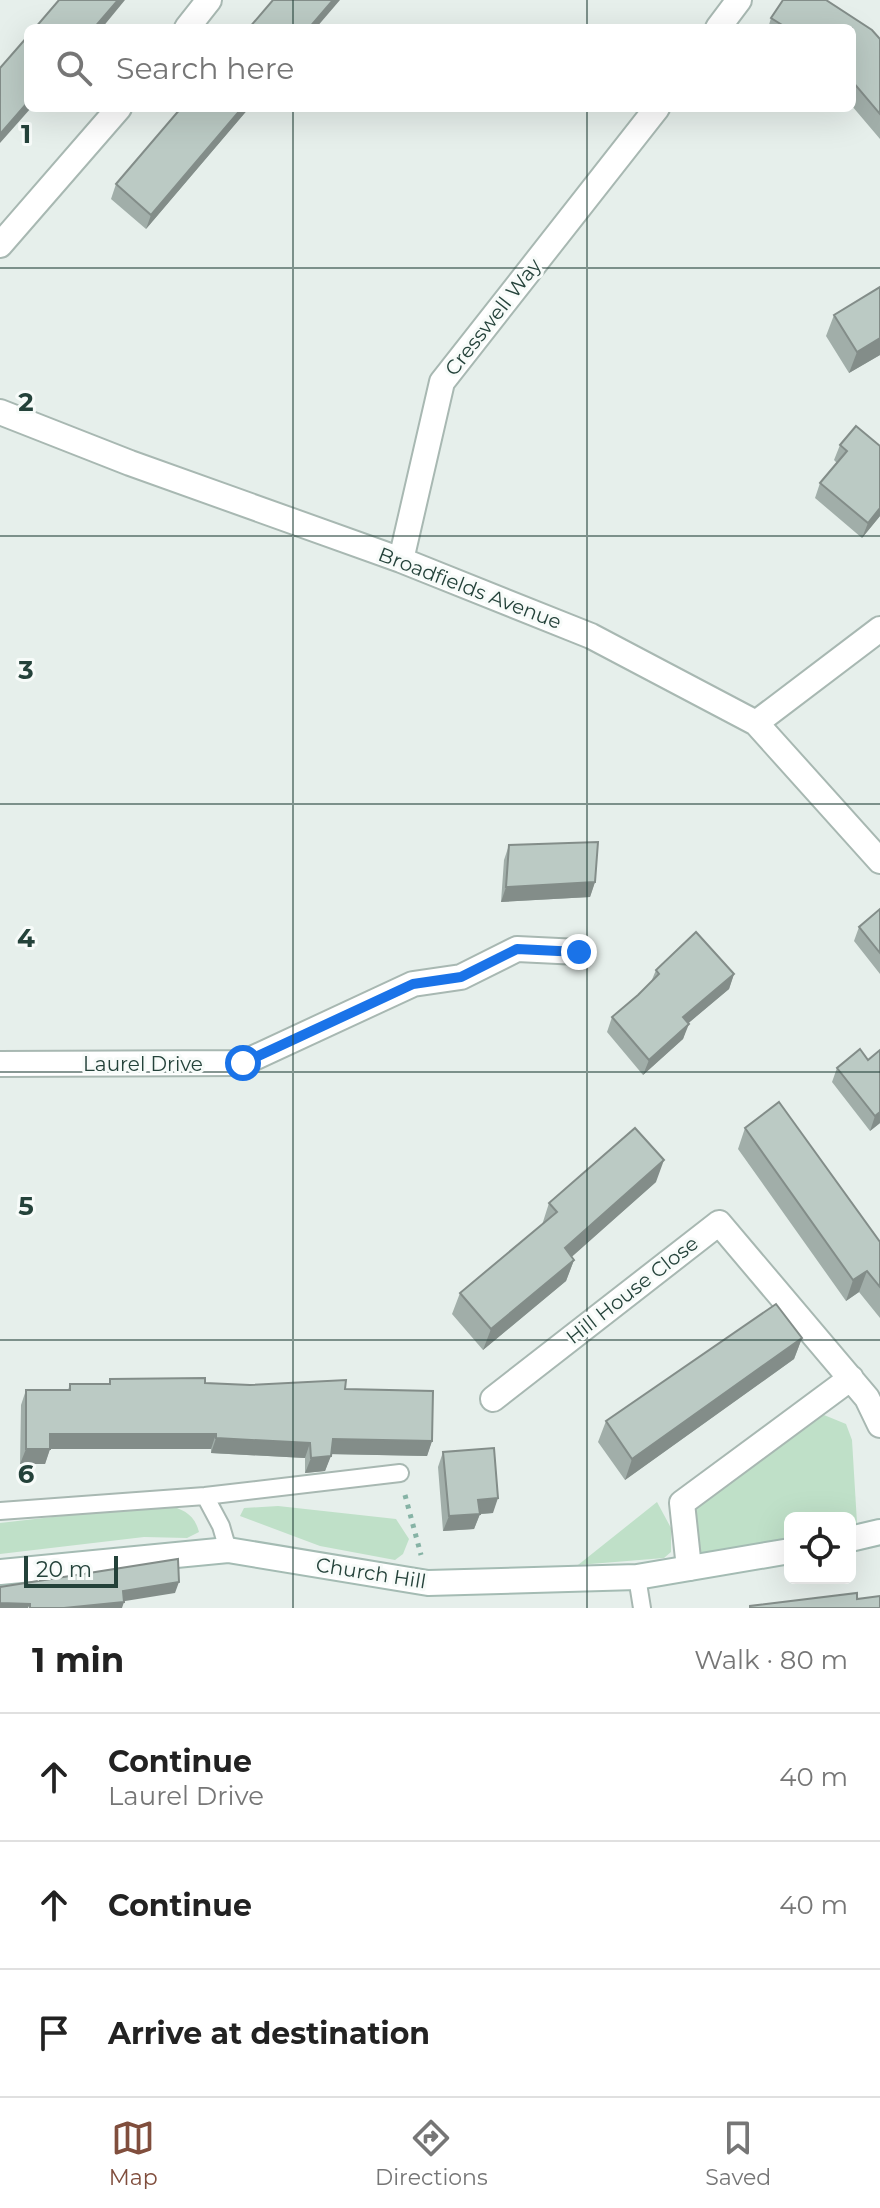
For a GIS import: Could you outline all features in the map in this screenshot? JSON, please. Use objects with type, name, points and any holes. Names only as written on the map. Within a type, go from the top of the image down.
[{"type":"street","points":[[190,24],[209,0]]},
{"type":"street","points":[[721,24],[739,0]]},
{"type":"street","points":[[0,245],[116,112]]},
{"type":"street","name":"Cresswell Way","points":[[401,560],[442,382],[654,112]]},
{"type":"street","name":"Broadfields Avenue","points":[[0,412],[130,463],[401,560],[591,636],[756,723],[880,861]]},
{"type":"street","points":[[756,723],[880,629]]},
{"type":"street","name":"Laurel Drive","points":[[0,1064],[243,1063],[413,984],[461,977],[517,949],[579,952]]},
{"type":"street","name":"Hill House Close","points":[[493,1399],[719,1223],[867,1398],[880,1425]]},
{"type":"street","points":[[689,1568],[682,1503],[851,1378]]},
{"type":"street","points":[[856,1538],[880,1532]]},
{"type":"street","name":"Church Hill","points":[[0,1572],[228,1550],[428,1583],[637,1577],[784,1552]]},
{"type":"lane","points":[[0,1511],[205,1496],[400,1473]]},
{"type":"lane","points":[[205,1496],[221,1526],[228,1550]]},
{"type":"lane","points":[[637,1577],[642,1608]]},
{"type":"path","points":[[400,1473],[428,1583]]},
{"type":"green space","points":[[824,1415],[846,1424],[852,1440],[857,1523],[856,1512],[784,1512],[784,1539],[700,1559],[695,1505]]},
{"type":"green space","points":[[657,1502],[671,1528],[671,1552],[664,1558],[578,1565]]},
{"type":"green space","points":[[166,1504],[191,1516],[199,1532],[187,1538],[144,1537],[0,1554],[0,1523]]},
{"type":"green space","points":[[278,1506],[396,1519],[409,1539],[403,1554],[395,1560],[320,1546],[240,1516],[244,1508]]},
{"type":"building","points":[[59,0],[118,0],[97,24],[38,24]]},
{"type":"building","points":[[273,0],[333,0],[312,24],[252,24]]},
{"type":"building","points":[[783,0],[826,0],[872,30],[880,39],[880,114],[856,86],[856,24],[781,24],[771,18]]},
{"type":"building","points":[[24,41],[24,107],[0,134],[0,68]]},
{"type":"building","points":[[178,112],[239,112],[151,215],[116,184]]},
{"type":"building","points":[[880,287],[880,338],[857,352],[834,315]]},
{"type":"building","points":[[856,426],[880,446],[880,508],[868,523],[820,483],[847,451],[840,445]]},
{"type":"building","points":[[598,842],[595,882],[506,887],[509,845]]},
{"type":"building","points":[[880,909],[880,953],[859,927]]},
{"type":"building","points":[[696,932],[734,974],[683,1017],[689,1024],[649,1060],[612,1017],[659,974],[656,970]]},
{"type":"building","points":[[860,1049],[868,1060],[880,1050],[880,1112],[875,1116],[837,1068]]},
{"type":"building","points":[[779,1102],[880,1242],[880,1287],[867,1271],[853,1280],[745,1128]]},
{"type":"building","points":[[635,1128],[664,1160],[565,1248],[574,1260],[491,1329],[460,1293],[557,1212],[549,1203]]},
{"type":"building","points":[[776,1304],[802,1338],[632,1459],[606,1421]]},
{"type":"building","points":[[205,1378],[205,1383],[250,1385],[346,1380],[345,1389],[433,1391],[432,1441],[333,1439],[331,1456],[311,1458],[310,1443],[216,1438],[216,1434],[50,1434],[50,1449],[26,1449],[26,1390],[70,1390],[70,1384],[110,1384],[110,1379]]},
{"type":"building","points":[[494,1448],[498,1498],[478,1500],[480,1514],[449,1516],[443,1452]]},
{"type":"building","points":[[178,1559],[179,1582],[123,1591],[124,1602],[64,1608],[30,1608],[30,1604],[0,1603],[0,1587]]},
{"type":"building","points":[[857,1593],[857,1599],[880,1596],[880,1608],[750,1608],[750,1606]]},
{"type":"route","points":[[243,1063],[413,984],[461,977],[517,949],[579,952]]}]
